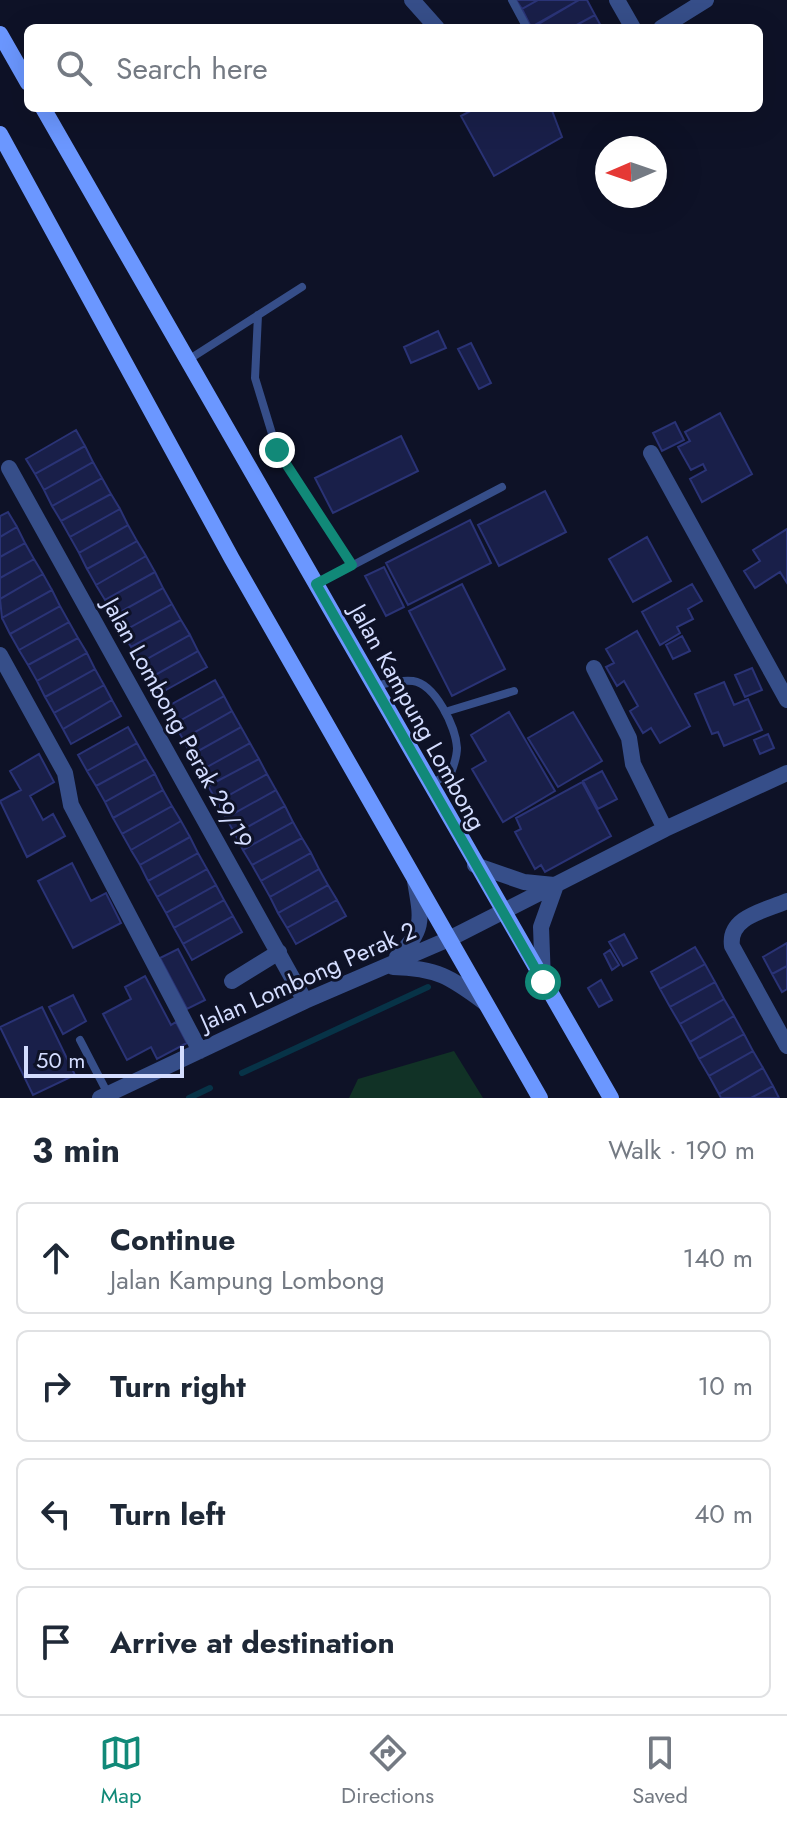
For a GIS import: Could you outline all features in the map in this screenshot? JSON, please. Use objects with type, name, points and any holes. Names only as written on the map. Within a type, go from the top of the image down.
[{"type":"street","points":[[412,0],[433,24]]},
{"type":"street","points":[[617,0],[631,24]]},
{"type":"street","points":[[667,24],[706,0]]},
{"type":"street","points":[[0,34],[24,76]]},
{"type":"street","name":"Jalan Kampung Lombong","points":[[45,112],[611,1098]]},
{"type":"street","points":[[0,134],[232,559],[540,1098]]},
{"type":"street","points":[[651,453],[787,700]]},
{"type":"street","name":"Jalan Lombong Perak 29/19","points":[[9,468],[305,1001]]},
{"type":"street","points":[[0,655],[65,773],[71,805],[200,1051]]},
{"type":"street","points":[[594,668],[629,738],[633,764],[665,829]]},
{"type":"street","name":"Jalan Lombong Perak 2","points":[[104,1096],[305,1001],[449,939],[665,829],[787,773]]},
{"type":"street","points":[[475,865],[524,882],[556,885],[541,927],[543,982]]},
{"type":"street","points":[[388,966],[415,941],[420,926],[414,876]]},
{"type":"street","points":[[787,901],[736,923],[730,934],[732,946],[787,1046]]},
{"type":"street","points":[[232,981],[279,952]]},
{"type":"street","points":[[388,966],[426,968],[447,975],[484,1002]]},
{"type":"lane","points":[[512,0],[525,24]]},
{"type":"lane","points":[[187,360],[302,287]]},
{"type":"lane","points":[[258,315],[255,378],[277,450],[352,565]]},
{"type":"lane","points":[[316,584],[502,487]]},
{"type":"lane","points":[[374,686],[413,681],[425,686],[445,712],[457,744],[456,758],[451,773],[429,785]]},
{"type":"lane","points":[[445,712],[514,691]]},
{"type":"lane","points":[[80,1040],[104,1096]]},
{"type":"green space","points":[[454,1051],[483,1098],[349,1098],[358,1079]]},
{"type":"building","points":[[516,0],[538,0],[522,9]]},
{"type":"building","points":[[538,0],[579,0],[536,24],[530,24],[522,9]]},
{"type":"building","points":[[579,0],[587,0],[595,15],[578,24],[539,24]]},
{"type":"building","points":[[595,15],[600,24],[578,24]]},
{"type":"building","points":[[468,112],[553,112],[562,137],[494,176],[461,116]]},
{"type":"building","points":[[438,331],[446,348],[411,363],[404,347]]},
{"type":"building","points":[[471,343],[491,383],[479,389],[458,349]]},
{"type":"building","points":[[720,413],[752,474],[702,502],[690,479],[706,470],[703,464],[691,470],[678,447],[690,441],[685,432]]},
{"type":"building","points":[[675,422],[684,440],[662,451],[653,433]]},
{"type":"building","points":[[76,430],[85,446],[35,474],[26,459]]},
{"type":"building","points":[[401,436],[418,471],[333,513],[315,478]]},
{"type":"building","points":[[85,446],[93,462],[44,490],[35,474]]},
{"type":"building","points":[[93,462],[102,478],[52,506],[44,490]]},
{"type":"building","points":[[102,478],[111,494],[61,521],[52,506]]},
{"type":"building","points":[[545,491],[566,532],[499,566],[478,525]]},
{"type":"building","points":[[111,494],[120,509],[70,537],[61,521]]},
{"type":"building","points":[[120,509],[128,525],[79,553],[70,537]]},
{"type":"building","points":[[8,512],[17,527],[0,537],[0,516]]},
{"type":"building","points":[[470,520],[491,563],[408,605],[386,563]]},
{"type":"building","points":[[128,525],[137,541],[87,569],[79,553]]},
{"type":"building","points":[[17,527],[25,543],[0,557],[0,537]]},
{"type":"building","points":[[787,529],[787,583],[780,572],[755,588],[744,571],[760,561],[753,550]]},
{"type":"building","points":[[647,537],[671,581],[633,602],[609,559]]},
{"type":"building","points":[[137,541],[146,556],[96,585],[87,569]]},
{"type":"building","points":[[25,543],[34,559],[0,578],[0,557]]},
{"type":"building","points":[[146,556],[155,572],[105,600],[96,585]]},
{"type":"building","points":[[34,559],[43,574],[0,599],[0,578]]},
{"type":"building","points":[[384,567],[404,607],[386,616],[365,576]]},
{"type":"building","points":[[155,572],[163,588],[113,616],[105,600]]},
{"type":"building","points":[[43,574],[52,590],[2,618],[0,599]]},
{"type":"building","points":[[462,584],[505,669],[452,696],[409,611]]},
{"type":"building","points":[[692,584],[702,601],[688,609],[693,619],[677,627],[680,633],[660,645],[642,612]]},
{"type":"building","points":[[163,588],[172,604],[122,632],[113,616]]},
{"type":"building","points":[[52,590],[60,606],[10,634],[2,618]]},
{"type":"building","points":[[172,604],[181,620],[131,647],[122,632]]},
{"type":"building","points":[[60,606],[69,622],[19,650],[10,634]]},
{"type":"building","points":[[181,620],[190,635],[140,663],[131,647]]},
{"type":"building","points":[[69,622],[78,638],[28,665],[19,650]]},
{"type":"building","points":[[637,631],[690,726],[660,743],[651,728],[643,733],[630,711],[638,706],[624,681],[617,686],[606,667],[614,663],[606,649]]},
{"type":"building","points":[[190,635],[198,651],[148,679],[140,663]]},
{"type":"building","points":[[682,636],[690,651],[673,659],[666,645]]},
{"type":"building","points":[[78,638],[87,653],[37,681],[28,665]]},
{"type":"building","points":[[198,651],[207,667],[157,695],[148,679]]},
{"type":"building","points":[[87,653],[95,669],[45,697],[37,681]]},
{"type":"building","points":[[752,668],[762,690],[745,697],[735,675]]},
{"type":"building","points":[[95,669],[104,685],[54,713],[45,697]]},
{"type":"building","points":[[215,680],[224,696],[174,724],[165,708]]},
{"type":"building","points":[[724,682],[734,705],[748,699],[762,730],[724,746],[718,732],[712,734],[695,694]]},
{"type":"building","points":[[104,685],[112,700],[63,729],[54,713]]},
{"type":"building","points":[[224,696],[232,711],[183,739],[174,724]]},
{"type":"building","points":[[112,700],[121,716],[71,744],[63,729]]},
{"type":"building","points":[[232,711],[241,727],[191,755],[183,739]]},
{"type":"building","points":[[509,712],[555,791],[503,822],[472,769],[486,761],[471,735]]},
{"type":"building","points":[[573,712],[602,761],[558,787],[528,738]]},
{"type":"building","points":[[128,727],[137,743],[87,771],[78,755]]},
{"type":"building","points":[[241,727],[250,743],[200,771],[191,755]]},
{"type":"building","points":[[768,734],[774,748],[760,754],[754,740]]},
{"type":"building","points":[[137,743],[146,759],[96,786],[87,771]]},
{"type":"building","points":[[250,743],[259,759],[208,786],[200,771]]},
{"type":"building","points":[[39,754],[54,782],[30,796],[43,820],[53,814],[65,836],[27,857],[0,801],[21,790],[10,771]]},
{"type":"building","points":[[146,759],[155,774],[105,802],[96,786]]},
{"type":"building","points":[[259,759],[267,774],[217,802],[208,786]]},
{"type":"building","points":[[602,771],[617,799],[598,809],[583,781]]},
{"type":"building","points":[[155,774],[163,790],[113,818],[105,802]]},
{"type":"building","points":[[267,774],[276,790],[226,818],[217,802]]},
{"type":"building","points":[[582,782],[611,836],[545,872],[541,865],[535,869],[515,832],[521,829],[516,818]]},
{"type":"building","points":[[163,790],[172,806],[122,834],[113,818]]},
{"type":"building","points":[[276,790],[285,806],[235,834],[226,818]]},
{"type":"building","points":[[172,806],[181,821],[131,850],[122,834]]},
{"type":"building","points":[[285,806],[293,822],[243,850],[235,834]]},
{"type":"building","points":[[181,821],[190,837],[140,865],[131,850]]},
{"type":"building","points":[[293,822],[302,838],[252,865],[243,850]]},
{"type":"building","points":[[190,837],[198,853],[148,881],[140,865]]},
{"type":"building","points":[[302,838],[311,853],[261,881],[252,865]]},
{"type":"building","points":[[198,853],[207,869],[157,897],[148,881]]},
{"type":"building","points":[[311,853],[319,869],[270,897],[261,881]]},
{"type":"building","points":[[72,863],[91,901],[106,893],[121,923],[73,948],[38,881]]},
{"type":"building","points":[[207,869],[216,885],[166,913],[157,897]]},
{"type":"building","points":[[319,869],[328,885],[278,913],[270,897]]},
{"type":"building","points":[[216,885],[224,900],[174,928],[166,913]]},
{"type":"building","points":[[328,885],[337,900],[287,928],[278,913]]},
{"type":"building","points":[[224,900],[233,916],[183,944],[174,928]]},
{"type":"building","points":[[337,900],[346,916],[296,944],[287,928]]},
{"type":"building","points":[[233,916],[242,932],[192,960],[183,944]]},
{"type":"building","points":[[624,934],[637,958],[623,966],[609,942]]},
{"type":"building","points":[[787,943],[787,966],[772,974],[763,957]]},
{"type":"building","points":[[695,947],[705,964],[660,989],[651,972]]},
{"type":"building","points":[[178,949],[205,1000],[187,1009],[160,958]]},
{"type":"building","points":[[610,950],[619,965],[612,970],[604,954]]},
{"type":"building","points":[[705,964],[715,982],[670,1007],[660,989]]},
{"type":"building","points":[[787,966],[787,989],[782,992],[772,974]]},
{"type":"building","points":[[145,976],[171,1025],[176,1022],[187,1043],[157,1059],[151,1047],[127,1060],[103,1014],[131,999],[125,987]]},
{"type":"building","points":[[601,980],[612,1000],[599,1007],[588,988]]},
{"type":"building","points":[[715,982],[724,999],[680,1024],[670,1007]]},
{"type":"building","points":[[73,995],[86,1021],[63,1034],[49,1007]]},
{"type":"building","points":[[724,999],[734,1016],[690,1042],[680,1024]]},
{"type":"building","points":[[42,1007],[75,1075],[33,1095],[0,1027]]},
{"type":"building","points":[[734,1016],[744,1034],[699,1059],[690,1042]]},
{"type":"building","points":[[744,1034],[753,1051],[709,1076],[699,1059]]},
{"type":"building","points":[[753,1051],[763,1068],[719,1094],[709,1076]]},
{"type":"building","points":[[763,1068],[773,1086],[751,1098],[721,1098],[719,1094]]},
{"type":"building","points":[[773,1086],[779,1098],[751,1098]]},
{"type":"waterway","points":[[242,1073],[428,987]]},
{"type":"waterway","points":[[189,1098],[210,1088]]},
{"type":"route","points":[[277,450],[352,565],[316,584],[543,982]]}]
